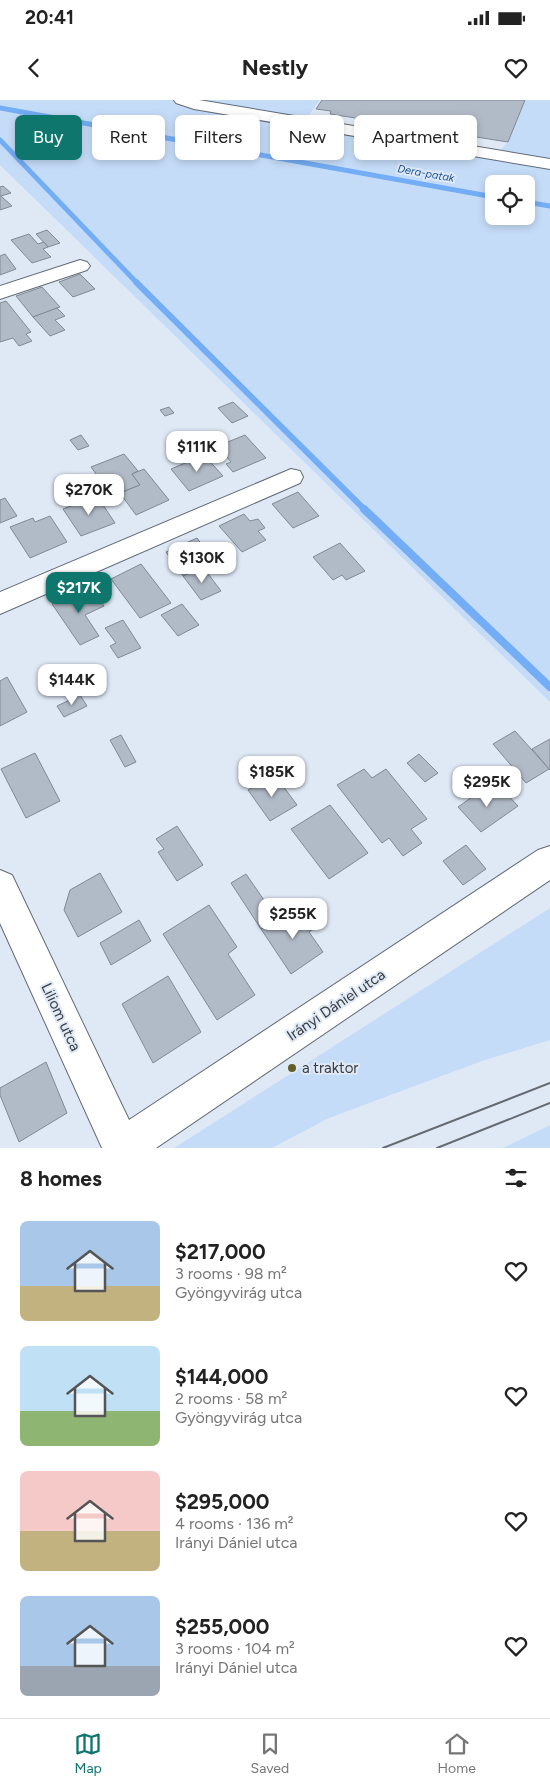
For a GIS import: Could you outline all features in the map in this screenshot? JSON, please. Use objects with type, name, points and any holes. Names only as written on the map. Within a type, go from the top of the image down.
[{"type":"street","points":[[182,100],[194,104],[550,164]]},
{"type":"street","points":[[0,293],[80,266]]},
{"type":"street","points":[[0,604],[291,477]]},
{"type":"street","name":"Irányi Dániel utca","points":[[122,1148],[550,862]]},
{"type":"street","name":"Liliom utca","points":[[0,886],[122,1148]]},
{"type":"shaded area","points":[[0,100],[174,100],[182,106],[236,115],[175,115],[175,160],[260,160],[260,119],[270,121],[270,160],[344,160],[344,133],[354,135],[354,160],[477,160],[477,155],[550,167],[550,702],[0,165]]},
{"type":"shaded area","points":[[195,100],[320,100],[309,115],[283,115]]},
{"type":"shaded area","points":[[525,100],[550,100],[550,163],[498,153],[508,142]]},
{"type":"shaded area","points":[[550,908],[550,1040],[482,1061],[329,1118],[272,1148],[174,1148]]},
{"type":"shaded area","points":[[550,1125],[550,1148],[503,1148]]},
{"type":"building","points":[[322,100],[525,100],[508,142],[477,137],[477,115],[354,115],[354,118],[330,114],[331,111],[316,109]]},
{"type":"building","points":[[3,186],[11,193],[1,196],[12,206],[0,210],[0,187]]},
{"type":"building","points":[[47,230],[60,243],[48,247],[36,234]]},
{"type":"building","points":[[29,234],[38,244],[44,242],[48,247],[43,249],[51,257],[32,263],[11,240]]},
{"type":"building","points":[[5,254],[16,269],[0,275],[0,256]]},
{"type":"building","points":[[80,274],[95,289],[73,297],[59,282]]},
{"type":"building","points":[[42,287],[60,307],[33,317],[16,296]]},
{"type":"building","points":[[6,301],[31,332],[26,334],[32,341],[19,346],[13,338],[0,342],[0,303]]},
{"type":"building","points":[[57,308],[65,316],[55,320],[65,330],[50,336],[33,317]]},
{"type":"building","points":[[233,402],[248,416],[232,423],[218,408]]},
{"type":"building","points":[[169,407],[174,413],[165,416],[160,410]]},
{"type":"building","points":[[81,435],[89,446],[78,450],[70,440]]},
{"type":"building","points":[[245,435],[266,458],[233,472],[226,464],[231,462],[218,446]]},
{"type":"building","points":[[124,454],[138,471],[132,474],[140,485],[112,496],[91,467]]},
{"type":"building","points":[[204,455],[223,476],[189,491],[171,469]]},
{"type":"building","points":[[144,469],[169,500],[136,515],[120,493],[140,485],[132,474]]},
{"type":"building","points":[[298,492],[319,516],[293,528],[272,504]]},
{"type":"building","points":[[97,496],[115,523],[81,536],[63,509]]},
{"type":"building","points":[[5,498],[17,516],[0,523],[0,500]]},
{"type":"building","points":[[244,514],[250,521],[258,519],[265,528],[258,531],[266,540],[242,552],[219,526]]},
{"type":"building","points":[[50,516],[67,542],[30,558],[10,527],[33,518],[35,522]]},
{"type":"building","points":[[197,538],[214,562],[183,576],[166,552]]},
{"type":"building","points":[[340,543],[365,571],[346,580],[342,575],[333,580],[313,557]]},
{"type":"building","points":[[141,564],[171,603],[140,618],[111,579]]},
{"type":"building","points":[[203,567],[221,591],[201,600],[183,576]]},
{"type":"building","points":[[90,586],[104,606],[85,615],[99,636],[80,645],[52,604]]},
{"type":"building","points":[[182,604],[199,625],[178,636],[161,615]]},
{"type":"building","points":[[123,620],[141,648],[118,658],[110,646],[116,643],[105,628]]},
{"type":"building","points":[[7,677],[27,712],[0,726],[0,681]]},
{"type":"building","points":[[80,695],[87,706],[64,717],[57,706]]},
{"type":"building","points":[[515,731],[549,769],[526,783],[493,744]]},
{"type":"building","points":[[121,735],[136,762],[125,767],[110,740]]},
{"type":"building","points":[[550,739],[550,770],[532,749]]},
{"type":"building","points":[[35,753],[60,801],[26,818],[1,769]]},
{"type":"building","points":[[419,754],[438,773],[425,782],[407,763]]},
{"type":"building","points":[[364,769],[372,778],[386,769],[427,819],[411,829],[422,843],[403,856],[389,838],[382,843],[337,785]]},
{"type":"building","points":[[275,775],[297,805],[270,821],[248,790]]},
{"type":"building","points":[[489,785],[497,795],[503,790],[518,806],[481,832],[458,807]]},
{"type":"building","points":[[330,805],[368,853],[329,879],[291,829]]},
{"type":"building","points":[[177,826],[203,865],[177,881],[158,852],[164,849],[156,839]]},
{"type":"building","points":[[466,845],[486,869],[463,885],[443,861]]},
{"type":"building","points":[[100,873],[122,912],[78,937],[64,910],[70,890]]},
{"type":"building","points":[[246,874],[277,919],[261,929],[231,883]]},
{"type":"building","points":[[209,905],[237,947],[228,954],[255,995],[217,1020],[163,934]]},
{"type":"building","points":[[293,909],[300,919],[306,915],[315,928],[309,932],[323,952],[291,974],[261,929]]},
{"type":"building","points":[[139,920],[151,941],[111,965],[100,943]]},
{"type":"building","points":[[168,976],[201,1032],[153,1063],[122,1004]]},
{"type":"building","points":[[46,1062],[67,1113],[19,1142],[0,1095],[0,1088]]},
{"type":"waterway","name":"Dera-patak","points":[[0,108],[485,195]]},
{"type":"waterway","points":[[0,140],[137,283]]},
{"type":"waterway","name":"Dera-patak","points":[[535,204],[550,206]]},
{"type":"waterway","points":[[137,283],[365,510]]},
{"type":"waterway","points":[[364,509],[550,687]]},
{"type":"tram line","points":[[383,1148],[550,1083]]},
{"type":"tram line","points":[[437,1148],[550,1103]]},
{"type":"place","name":"a traktor","points":[[292,1068]]}]
